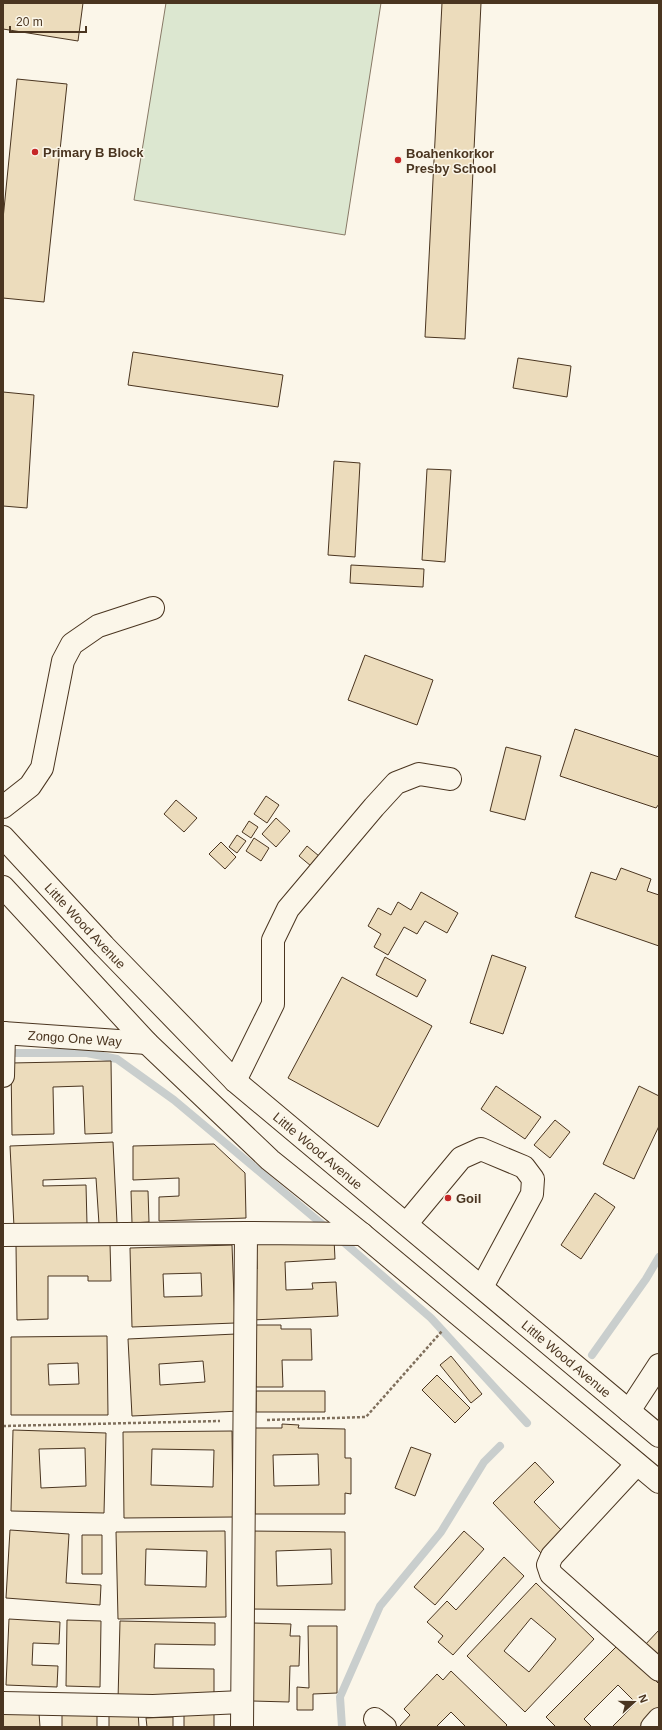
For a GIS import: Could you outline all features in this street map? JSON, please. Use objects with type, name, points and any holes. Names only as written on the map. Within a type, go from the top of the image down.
[{"type":"main road","points":[[3,807],[30,786],[42,768],[63,661],[72,644],[98,626],[153,608]]},
{"type":"main road","points":[[236,1081],[273,1004],[274,940],[288,909],[374,807],[396,784],[418,774],[450,779]]},
{"type":"main road","name":"Little Wood Avenue","points":[[3,837],[104,946],[236,1081],[659,1436]]},
{"type":"main road","points":[[3,887],[146,1043],[270,1160],[362,1234],[659,1482]]},
{"type":"main road","points":[[3,1076],[4,1033]]},
{"type":"main road","name":"Zongo One Way","points":[[4,1033],[146,1043]]},
{"type":"main road","points":[[407,1223],[461,1158],[481,1149],[524,1167],[533,1178],[532,1194],[482,1287]]},
{"type":"main road","points":[[3,1235],[246,1233],[362,1234]]},
{"type":"main road","points":[[242,1727],[246,1233]]},
{"type":"main road","points":[[629,1411],[659,1364]]},
{"type":"main road","points":[[637,1464],[552,1556],[548,1565],[551,1574],[659,1670]]},
{"type":"main road","points":[[3,1703],[153,1706],[242,1702]]},
{"type":"main road","points":[[652,1727],[659,1719]]},
{"type":"green space","points":[[166,3],[381,3],[345,235],[134,200]]},
{"type":"building","points":[[3,3],[83,3],[78,41],[3,29]]},
{"type":"building","points":[[442,3],[481,3],[465,339],[425,337]]},
{"type":"building","name":"Primary B Block","points":[[17,79],[67,84],[44,302],[3,298],[3,219]]},
{"type":"building","points":[[133,352],[283,375],[278,407],[128,385]]},
{"type":"building","points":[[518,358],[571,366],[567,397],[513,388]]},
{"type":"building","points":[[3,392],[34,395],[27,508],[3,506]]},
{"type":"building","points":[[334,461],[360,463],[355,557],[328,555]]},
{"type":"building","points":[[427,469],[451,470],[445,562],[422,560]]},
{"type":"building","points":[[351,565],[424,569],[423,587],[350,583]]},
{"type":"building","points":[[365,655],[433,680],[417,725],[348,700]]},
{"type":"building","points":[[575,729],[659,757],[659,804],[656,808],[560,776]]},
{"type":"building","points":[[506,747],[541,756],[525,820],[490,811]]},
{"type":"building","points":[[266,796],[279,805],[267,823],[254,814]]},
{"type":"building","points":[[176,800],[197,818],[184,832],[164,814]]},
{"type":"building","points":[[276,818],[290,831],[276,847],[262,834]]},
{"type":"building","points":[[249,821],[258,827],[251,838],[242,832]]},
{"type":"building","points":[[237,835],[246,841],[237,853],[229,847]]},
{"type":"building","points":[[254,838],[269,848],[261,861],[246,851]]},
{"type":"building","points":[[221,842],[236,857],[225,869],[209,854]]},
{"type":"building","points":[[307,846],[319,856],[311,866],[299,856]]},
{"type":"building","points":[[621,868],[651,879],[647,891],[659,895],[659,946],[575,917],[591,872],[616,880]]},
{"type":"building","points":[[421,892],[458,913],[447,933],[425,921],[417,934],[404,927],[388,955],[374,947],[381,934],[368,926],[378,908],[391,915],[398,902],[411,910]]},
{"type":"building","points":[[492,955],[526,967],[503,1034],[470,1023]]},
{"type":"building","points":[[385,957],[426,980],[417,997],[376,975]]},
{"type":"building","points":[[342,977],[432,1026],[378,1127],[288,1078]]},
{"type":"building","points":[[111,1061],[112,1133],[85,1134],[83,1086],[53,1087],[54,1134],[12,1135],[11,1063]]},
{"type":"building","points":[[496,1086],[541,1117],[525,1139],[481,1109]]},
{"type":"building","points":[[639,1086],[659,1096],[659,1126],[634,1179],[603,1164]]},
{"type":"building","points":[[555,1120],[570,1132],[550,1158],[534,1145]]},
{"type":"building","points":[[113,1142],[117,1223],[99,1224],[96,1178],[43,1180],[43,1186],[86,1185],[87,1224],[14,1227],[10,1146]]},
{"type":"building","points":[[214,1144],[245,1173],[246,1218],[159,1221],[159,1197],[179,1196],[179,1178],[133,1180],[133,1146]]},
{"type":"building","points":[[131,1191],[148,1191],[149,1222],[132,1223]]},
{"type":"building","points":[[595,1193],[615,1207],[581,1259],[561,1245]]},
{"type":"building","points":[[334,1239],[335,1259],[285,1262],[286,1290],[313,1289],[312,1283],[336,1282],[338,1316],[252,1320],[250,1269],[257,1269],[256,1242]]},
{"type":"building","points":[[110,1243],[111,1281],[88,1281],[88,1276],[48,1276],[48,1319],[17,1320],[16,1245]]},
{"type":"building","points":[[232,1245],[235,1323],[132,1327],[130,1248]],"holes":[[[201,1273],[202,1296],[164,1297],[163,1274]]]},
{"type":"building","points":[[255,1325],[281,1325],[281,1329],[311,1329],[312,1360],[282,1360],[283,1387],[256,1387]]},
{"type":"building","points":[[236,1334],[240,1411],[132,1416],[128,1339]],"holes":[[[203,1361],[205,1382],[160,1385],[159,1364]]]},
{"type":"building","points":[[107,1336],[108,1415],[11,1415],[11,1337]],"holes":[[[78,1363],[79,1384],[49,1385],[48,1364]]]},
{"type":"building","points":[[451,1356],[482,1394],[471,1403],[440,1365]]},
{"type":"building","points":[[437,1375],[470,1408],[455,1423],[422,1390]]},
{"type":"building","points":[[256,1391],[325,1391],[325,1412],[256,1412]]},
{"type":"building","points":[[282,1424],[299,1425],[298,1428],[345,1429],[345,1458],[351,1458],[351,1494],[345,1493],[345,1514],[255,1514],[255,1428],[282,1428]],"holes":[[[318,1454],[319,1485],[274,1486],[273,1455]]]},
{"type":"building","points":[[13,1430],[106,1433],[104,1513],[11,1511]],"holes":[[[85,1448],[86,1486],[41,1488],[39,1449]]]},
{"type":"building","points":[[232,1431],[233,1517],[124,1518],[123,1432]],"holes":[[[152,1449],[214,1450],[213,1487],[151,1485]]]},
{"type":"building","points":[[411,1447],[431,1454],[415,1496],[395,1488]]},
{"type":"building","points":[[535,1462],[554,1482],[534,1502],[564,1533],[542,1554],[493,1503]]},
{"type":"building","points":[[10,1530],[69,1534],[66,1583],[101,1585],[100,1605],[6,1598]]},
{"type":"building","points":[[225,1531],[226,1617],[118,1619],[116,1532]],"holes":[[[146,1549],[207,1551],[206,1587],[145,1585]]]},
{"type":"building","points":[[249,1531],[345,1532],[345,1610],[249,1609]],"holes":[[[331,1549],[332,1584],[277,1586],[276,1551]]]},
{"type":"building","points":[[464,1531],[484,1549],[435,1605],[414,1587]]},
{"type":"building","points":[[82,1535],[102,1535],[102,1574],[82,1574]]},
{"type":"building","points":[[504,1557],[524,1576],[453,1655],[438,1642],[443,1636],[427,1622],[447,1601],[456,1610]]},
{"type":"building","points":[[536,1583],[594,1639],[525,1712],[467,1656]],"holes":[[[531,1618],[556,1639],[529,1672],[504,1651]]]},
{"type":"building","points":[[9,1619],[60,1622],[59,1644],[33,1643],[32,1665],[58,1666],[57,1687],[6,1685]]},
{"type":"building","points":[[67,1620],[101,1621],[100,1687],[66,1686]]},
{"type":"building","points":[[120,1621],[215,1623],[215,1645],[155,1644],[154,1668],[214,1669],[214,1702],[118,1700]]},
{"type":"building","points":[[253,1623],[291,1624],[290,1636],[300,1636],[299,1666],[290,1666],[289,1702],[252,1701]]},
{"type":"building","points":[[308,1626],[337,1626],[337,1693],[313,1694],[313,1710],[297,1710],[297,1687],[309,1688]]},
{"type":"building","points":[[659,1630],[659,1660],[644,1646]]},
{"type":"building","points":[[619,1644],[659,1684],[659,1713],[645,1727],[612,1727],[636,1703],[618,1685],[584,1719],[592,1727],[556,1727],[546,1717]]},
{"type":"building","points":[[451,1671],[507,1725],[505,1727],[466,1727],[451,1712],[436,1727],[400,1726],[410,1715],[404,1709],[437,1674],[443,1680]]},
{"type":"building","points":[[184,1708],[214,1708],[214,1727],[184,1727]]},
{"type":"building","points":[[138,1711],[139,1727],[109,1727],[109,1712]]},
{"type":"building","points":[[39,1713],[40,1727],[3,1727],[3,1714]]},
{"type":"building","points":[[62,1714],[97,1714],[97,1727],[62,1727]]},
{"type":"building","points":[[173,1717],[173,1727],[147,1727],[146,1718]]},
{"type":"waterway","points":[[4,1053],[87,1053],[117,1059],[174,1100],[329,1230]]},
{"type":"waterway","points":[[340,1239],[431,1318],[527,1423]]},
{"type":"waterway","points":[[592,1355],[646,1279],[659,1257]]},
{"type":"waterway","points":[[342,1727],[340,1697],[380,1606],[441,1532],[484,1462],[500,1446]]},
{"type":"place","name":"Primary B Block","points":[[35,152]]},
{"type":"place","name":"Boahenkorkor Presby School","points":[[398,160]]},
{"type":"place","name":"Goil","points":[[448,1198]]}]
